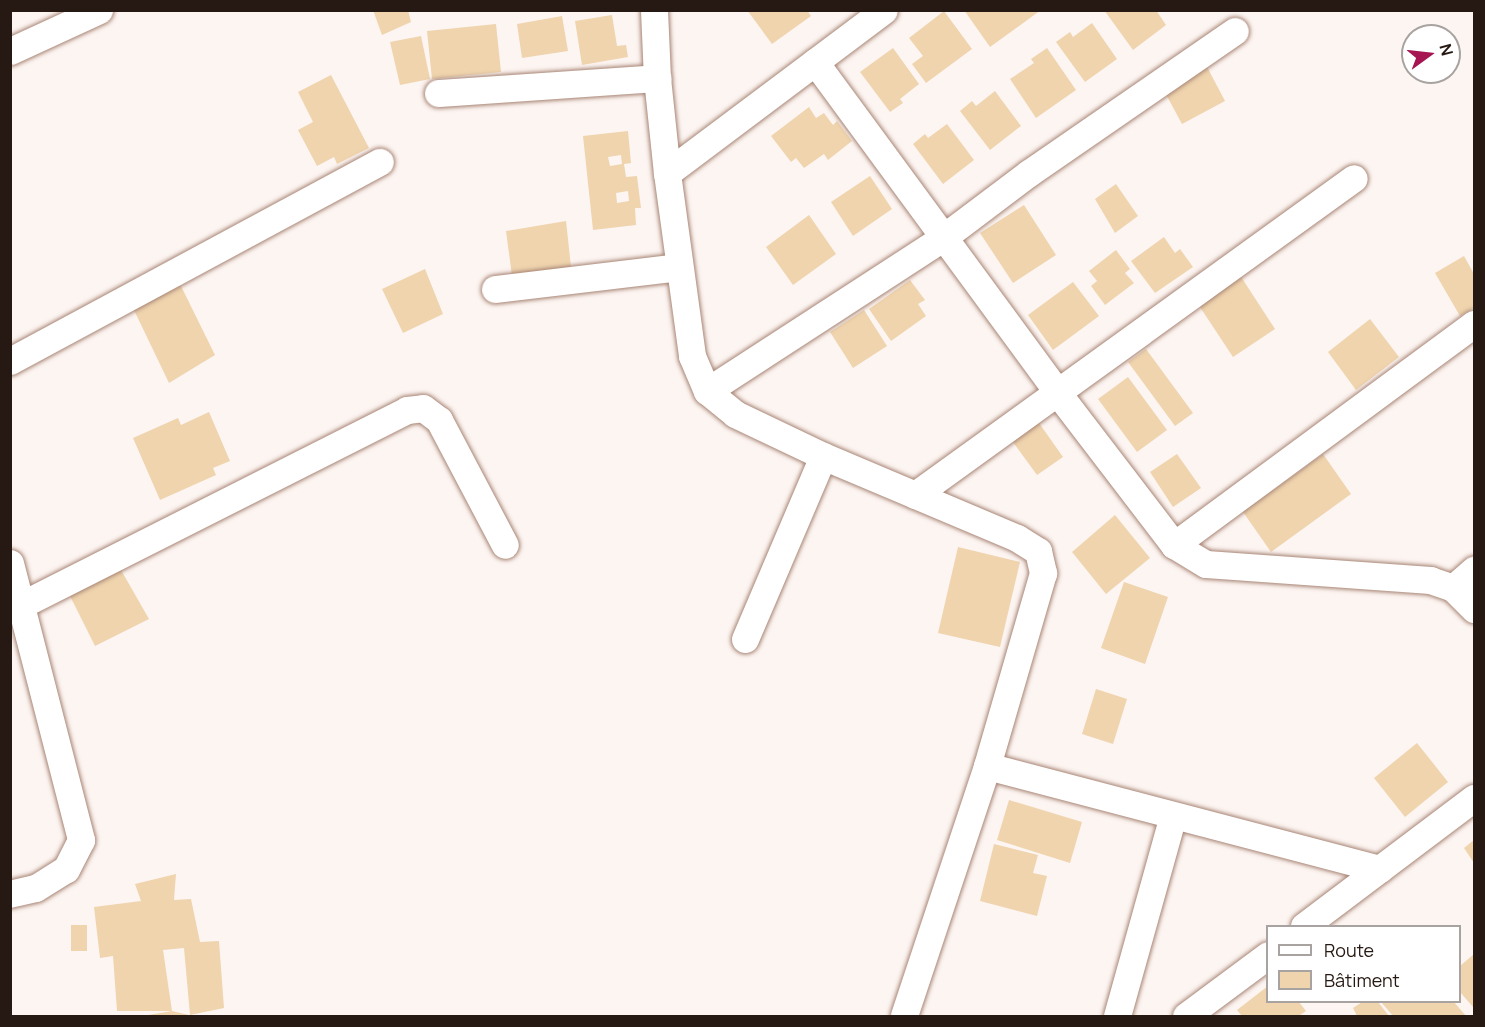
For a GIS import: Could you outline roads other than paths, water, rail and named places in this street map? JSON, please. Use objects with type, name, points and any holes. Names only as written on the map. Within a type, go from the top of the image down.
[{"type":"street","points":[[10,51],[99,10]]},
{"type":"street","points":[[654,10],[657,78],[667,173],[692,356],[707,391],[735,414],[823,456],[1017,538],[1038,551],[1043,573],[987,766],[904,1017]]},
{"type":"street","points":[[667,173],[884,10]]},
{"type":"street","points":[[707,391],[944,237],[1029,173],[1235,31]]},
{"type":"street","points":[[815,62],[1057,392],[1174,545],[1206,564],[1430,580],[1453,588],[1474,609]]},
{"type":"street","points":[[438,93],[657,78]]},
{"type":"street","points":[[10,361],[380,162]]},
{"type":"street","points":[[915,495],[1354,178]]},
{"type":"street","points":[[495,289],[680,267]]},
{"type":"street","points":[[1174,545],[1474,324]]},
{"type":"street","points":[[21,605],[396,415],[407,410],[423,408],[439,420],[505,545]]},
{"type":"street","points":[[746,639],[823,456]]},
{"type":"street","points":[[10,563],[81,840],[66,869],[35,888],[10,894]]},
{"type":"street","points":[[1453,588],[1474,570]]},
{"type":"street","points":[[987,766],[1380,869]]},
{"type":"street","points":[[1308,925],[1474,798]]},
{"type":"street","points":[[1117,1017],[1173,816]]},
{"type":"street","points":[[1186,1017],[1266,957]]}]
